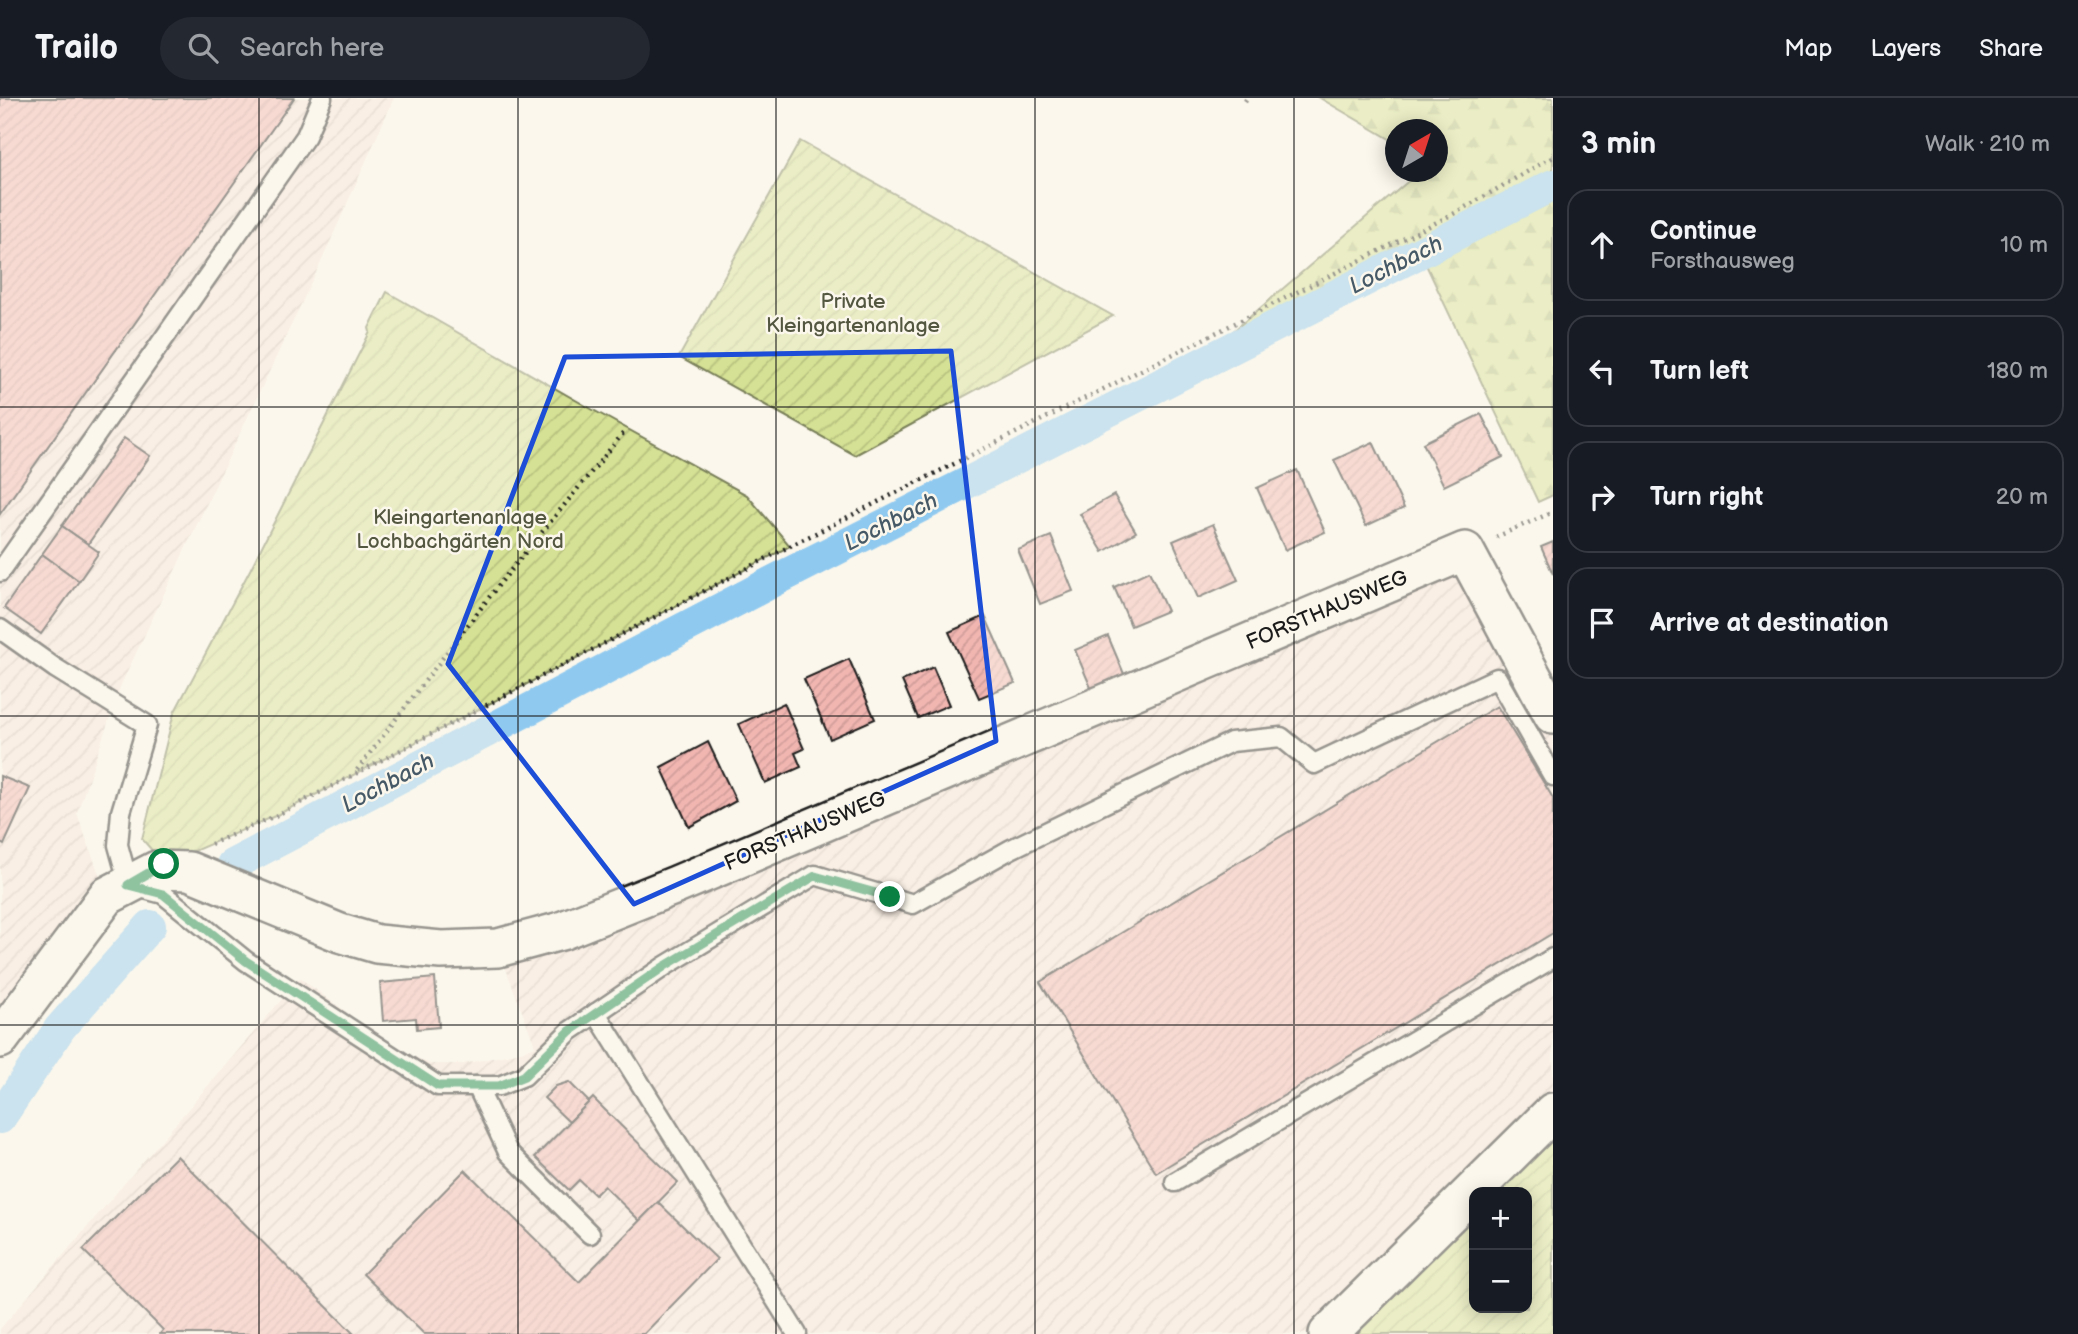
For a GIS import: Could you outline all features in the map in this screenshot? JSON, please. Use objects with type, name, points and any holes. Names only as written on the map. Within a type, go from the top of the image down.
[{"type":"street","points":[[1465,551],[1553,715]]},
{"type":"street","name":"FORSTHAUSWEG","points":[[171,874],[240,891],[340,933],[377,944],[433,950],[498,948],[561,931],[676,886],[1465,551]]},
{"type":"street","points":[[0,1040],[107,897],[171,874]]},
{"type":"street","points":[[1328,1334],[1553,1112]]},
{"type":"lane","points":[[0,572],[306,136],[322,98]]},
{"type":"lane","points":[[0,629],[55,668],[147,725],[121,812],[118,845],[171,874],[201,926],[246,961],[438,1086],[499,1086],[524,1076],[570,1031],[596,1013],[665,966],[815,876],[913,904],[1011,849],[1231,742],[1281,737],[1314,764],[1497,678],[1553,776]]},
{"type":"lane","points":[[1175,1182],[1553,958]]},
{"type":"lane","points":[[596,1013],[797,1334]]},
{"type":"lane","points":[[477,1086],[508,1152],[590,1234]]},
{"type":"path","points":[[171,874],[275,816],[790,547],[1455,213],[1553,157]]},
{"type":"path","points":[[355,774],[497,587],[625,431]]},
{"type":"path","points":[[1465,551],[1553,512]]},
{"type":"highlighted area","points":[[951,351],[996,741],[634,904],[448,664],[565,357]]},
{"type":"shaded area","points":[[0,98],[394,98],[323,258],[121,685],[77,813],[107,896],[0,1039]]},
{"type":"shaded area","points":[[1465,551],[1553,715],[1553,1112],[1477,1187],[1469,1187],[1469,1195],[1328,1334],[0,1334],[0,1329],[300,978],[395,1048],[430,1064],[463,1064],[521,1052],[535,1046],[498,948]]},
{"type":"green space","points":[[1320,98],[1553,98],[1553,495],[1538,502],[1421,254],[1189,369],[1407,182],[1448,182],[1448,119],[1385,119],[1385,136]]},
{"type":"green space","name":"Private Kleingartenanlage","points":[[800,141],[1113,316],[855,455],[679,357]]},
{"type":"green space","name":"Kleingartenanlage Lochbachgärten Nord","points":[[387,292],[747,495],[790,546],[275,816],[164,864],[142,839],[174,713],[250,570],[370,332],[369,328]]},
{"type":"green space","points":[[1553,1125],[1553,1334],[1339,1334],[1469,1207],[1469,1313],[1532,1313],[1532,1187],[1490,1187]]},
{"type":"building","points":[[0,98],[294,98],[0,514]]},
{"type":"building","points":[[1481,414],[1503,457],[1444,486],[1423,443]]},
{"type":"building","points":[[124,438],[150,456],[88,544],[62,526]]},
{"type":"building","points":[[1373,442],[1404,508],[1366,526],[1334,460]]},
{"type":"building","points":[[1297,470],[1325,532],[1285,550],[1257,488]]},
{"type":"building","points":[[1114,495],[1136,532],[1103,552],[1080,514]]},
{"type":"building","points":[[1213,524],[1238,580],[1198,598],[1173,541]]},
{"type":"building","points":[[62,526],[99,552],[79,581],[42,554]]},
{"type":"building","points":[[1051,536],[1073,591],[1040,604],[1018,550]]},
{"type":"building","points":[[1553,542],[1553,574],[1541,547]]},
{"type":"building","points":[[42,554],[79,581],[41,634],[4,608]]},
{"type":"building","points":[[1149,571],[1167,611],[1131,626],[1114,587]]},
{"type":"building","points":[[985,616],[1015,683],[979,698],[949,632]]},
{"type":"building","points":[[1108,636],[1127,681],[1094,695],[1075,650]]},
{"type":"building","points":[[849,659],[875,719],[830,739],[804,679]]},
{"type":"building","points":[[933,667],[949,705],[918,718],[902,681]]},
{"type":"building","points":[[784,703],[804,749],[795,753],[801,767],[765,783],[739,724]]},
{"type":"building","points":[[1497,706],[1553,798],[1553,933],[1156,1173],[1040,982]]},
{"type":"building","points":[[708,742],[736,801],[689,827],[661,767]]},
{"type":"building","points":[[0,776],[30,788],[4,845],[0,843]]},
{"type":"building","points":[[435,978],[439,1027],[417,1029],[416,1018],[383,1021],[380,983]]},
{"type":"building","points":[[569,1082],[589,1102],[569,1122],[544,1098],[556,1086]]},
{"type":"building","points":[[593,1098],[678,1182],[640,1221],[604,1186],[595,1195],[579,1180],[569,1190],[535,1157]]},
{"type":"building","points":[[177,1156],[354,1334],[160,1334],[163,1330],[83,1250]]},
{"type":"building","points":[[465,1170],[579,1282],[658,1202],[717,1259],[644,1334],[424,1334],[363,1274]]},
{"type":"waterway","name":"Lochbach","points":[[232,865],[770,583],[1553,185]]},
{"type":"waterway","name":"Lochbach","points":[[0,1118],[60,1028],[150,926]]},
{"type":"route","points":[[164,864],[128,885],[163,894],[246,961],[438,1086],[499,1086],[524,1076],[570,1031],[596,1013],[665,966],[815,876],[890,897]]}]
